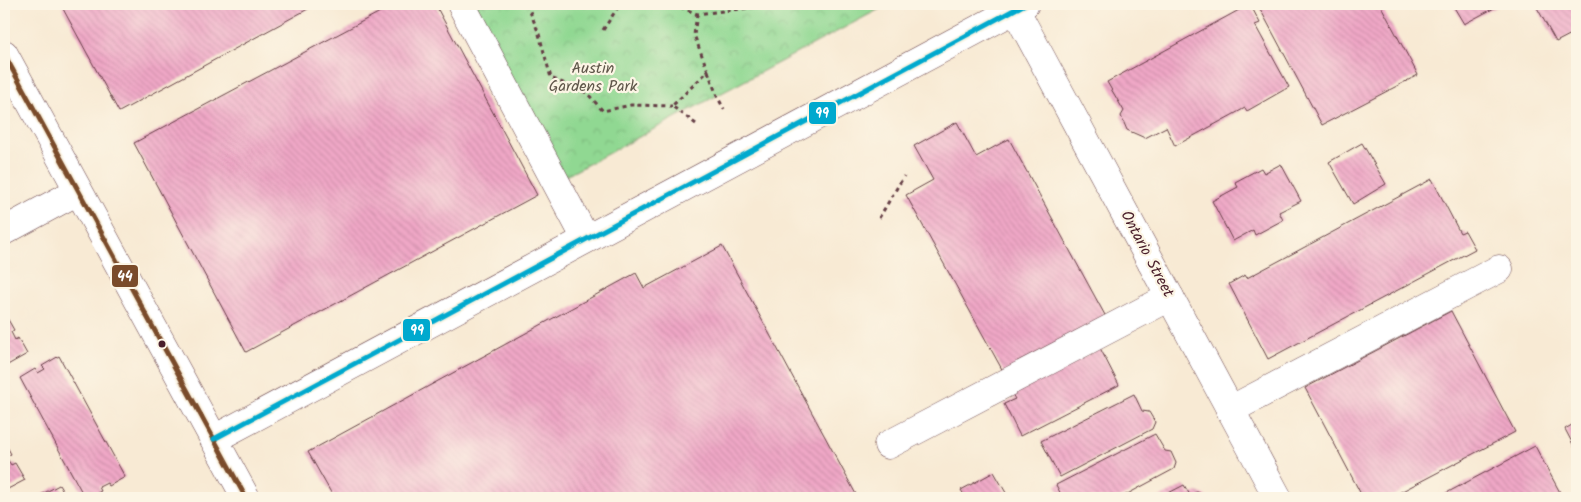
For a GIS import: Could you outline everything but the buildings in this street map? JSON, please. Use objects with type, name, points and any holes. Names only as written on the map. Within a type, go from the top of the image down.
[{"type":"street","points":[[461,4],[586,239]]},
{"type":"street","points":[[214,439],[1020,7]]},
{"type":"street","name":"Ontario Street","points":[[1020,7],[1170,297],[1278,498]]},
{"type":"street","points":[[4,54],[246,498]]},
{"type":"street","points":[[4,230],[78,191]]},
{"type":"street","points":[[1230,410],[1499,269]]},
{"type":"street","points":[[888,446],[1170,297]]},
{"type":"path","points":[[526,4],[539,34],[551,78],[587,93],[603,111],[630,105],[672,106],[696,124]]},
{"type":"path","points":[[603,30],[620,4]]},
{"type":"path","points":[[674,4],[697,14],[758,7],[767,4]]},
{"type":"path","points":[[697,14],[694,34],[717,96],[724,108]]},
{"type":"path","points":[[672,106],[708,71]]},
{"type":"path","points":[[879,218],[904,176]]},
{"type":"green space","name":"Austin Gardens Park","points":[[472,4],[889,4],[562,178]]},
{"type":"transit line","name":"99","points":[[214,439],[1025,4]]},
{"type":"transit line","name":"44","points":[[4,54],[246,498]]}]
